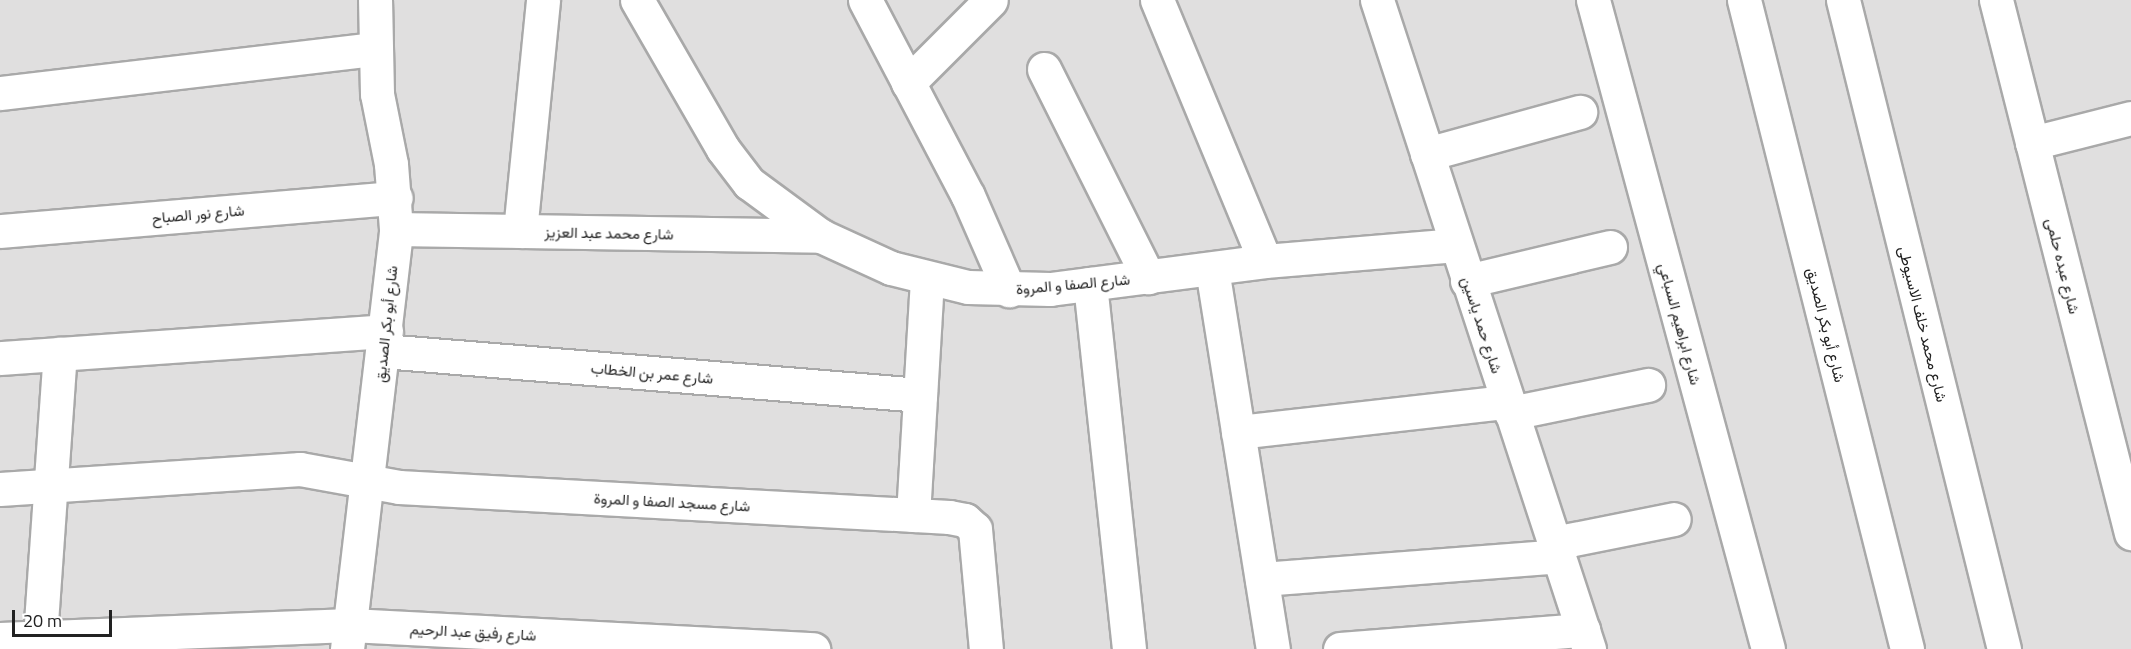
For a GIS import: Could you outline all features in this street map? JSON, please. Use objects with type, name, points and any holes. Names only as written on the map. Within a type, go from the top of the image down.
[{"type":"street","name":"شارع أبو بكر الصديق","points":[[348,637],[385,341],[396,213],[377,94],[375,0]]},
{"type":"street","points":[[520,231],[543,0]]},
{"type":"street","name":"شارع الصفا و المروة","points":[[637,0],[723,149],[749,183],[821,236],[891,268],[927,278],[1009,290],[1090,284],[1265,261],[1456,244]]},
{"type":"street","points":[[865,0],[968,196],[1009,290]]},
{"type":"street","points":[[908,83],[991,0]]},
{"type":"street","points":[[1157,0],[1265,261]]},
{"type":"street","name":"شارع حمد ياسين","points":[[1377,0],[1586,640]]},
{"type":"street","name":"شارع ابراهيم السباعي","points":[[1593,0],[1768,649]]},
{"type":"street","name":"شارع أبو بكر الصديق","points":[[1744,0],[1907,649]]},
{"type":"street","name":"شارع محمد خلف الاسيوطى","points":[[1843,0],[2004,649]]},
{"type":"street","name":"شارع عبده حلمى","points":[[1996,0],[2131,533]]},
{"type":"street","points":[[0,93],[375,49]]},
{"type":"street","points":[[1044,69],[1148,277]]},
{"type":"street","points":[[1427,154],[1580,112]]},
{"type":"street","points":[[2032,143],[2131,118]]},
{"type":"street","name":"شارع محمد عبد العزيز","points":[[396,213],[520,231],[821,236]]},
{"type":"street","name":"شارع نور الصباح","points":[[0,231],[396,213]]},
{"type":"street","points":[[1467,281],[1610,247]]},
{"type":"street","points":[[1212,269],[1273,649]]},
{"type":"street","points":[[913,514],[927,278]]},
{"type":"street","points":[[1090,284],[1129,649]]},
{"type":"street","name":"شارع عمر بن الخطاب","points":[[0,358],[385,341],[920,395]]},
{"type":"street","points":[[40,637],[60,354]]},
{"type":"street","points":[[1238,432],[1509,407],[1648,385]]},
{"type":"street","name":"شارع مسجد الصفا و المروة","points":[[0,489],[300,469],[366,483],[913,514],[965,520],[975,529],[986,649]]},
{"type":"street","points":[[1262,579],[1556,549],[1674,519]]},
{"type":"street","name":"شارع رفيق عبد الرحيم","points":[[0,639],[348,637],[813,649]]},
{"type":"street","points":[[1340,649],[1586,640]]},
{"type":"shaded area","points":[[0,0],[2131,0],[2131,649],[0,649]]}]
